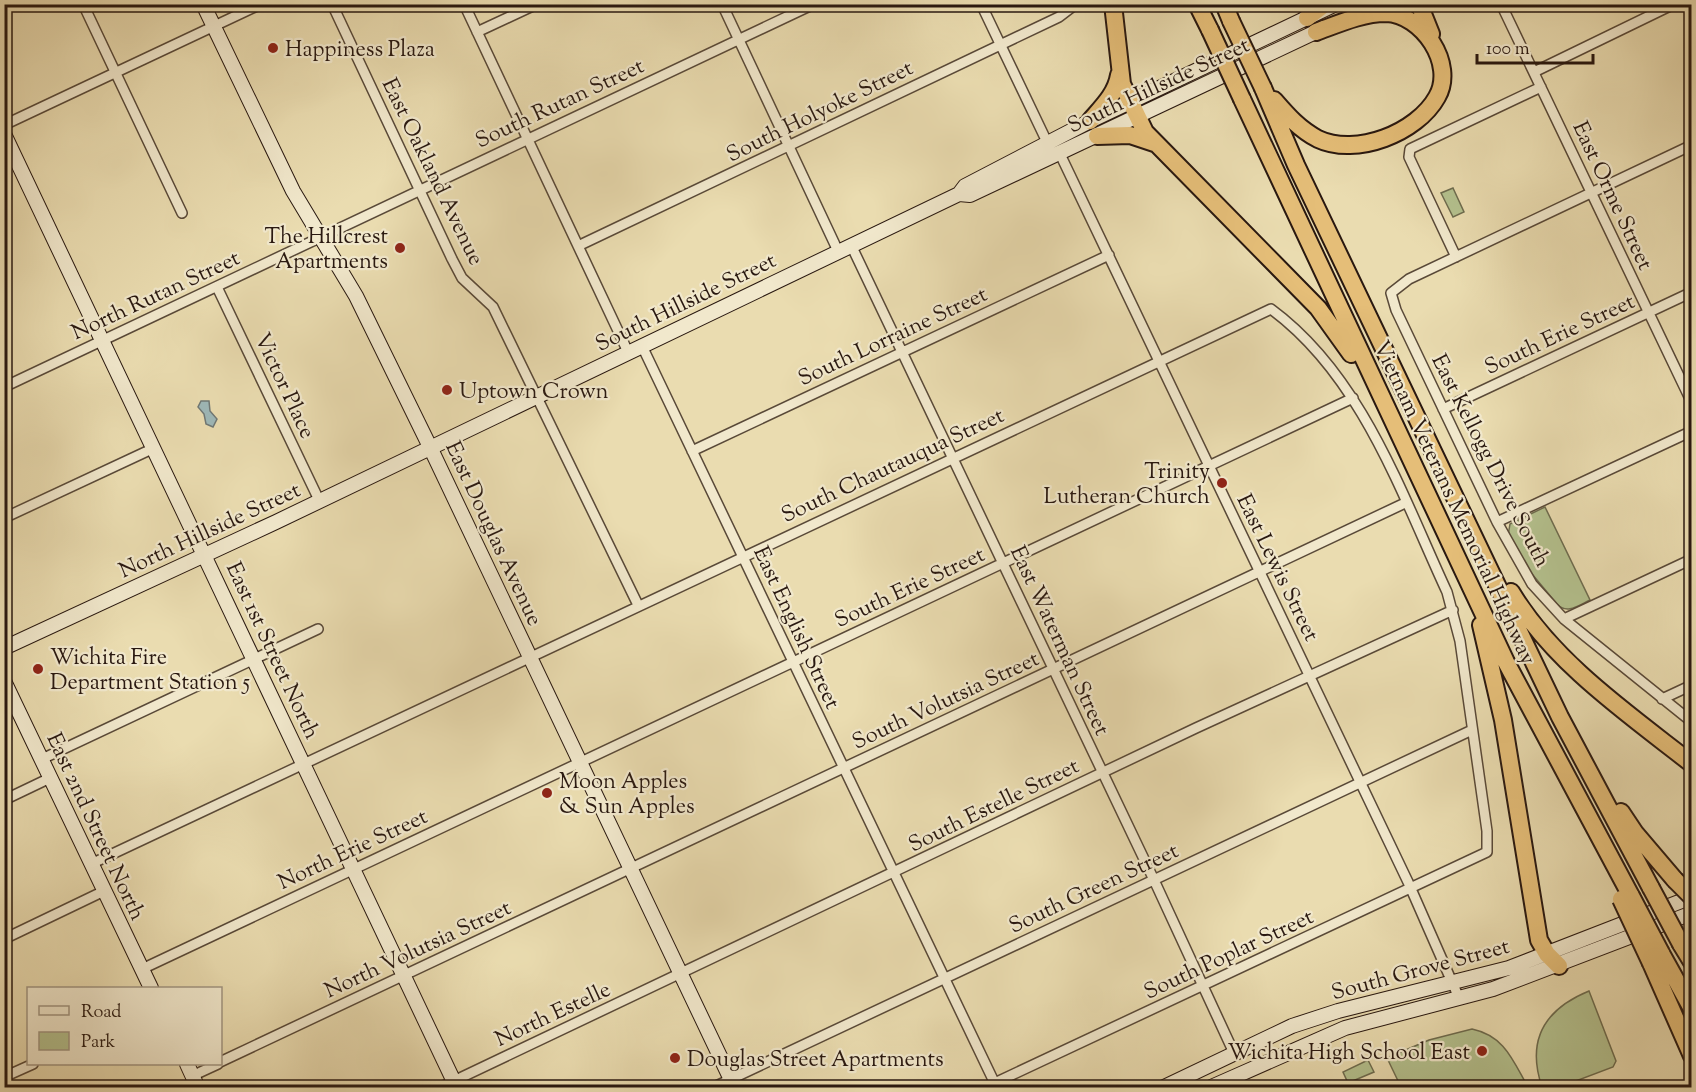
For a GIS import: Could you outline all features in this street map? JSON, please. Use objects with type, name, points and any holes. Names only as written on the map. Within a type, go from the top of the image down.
[{"type":"highway","points":[[1113,4],[1124,93],[1146,132],[1318,308],[1346,345],[1390,417]]},
{"type":"highway","name":"Vietnam Veterans Memorial Highway","points":[[1197,4],[1506,662],[1587,815],[1656,958]]},
{"type":"highway","name":"Vietnam Veterans Memorial Highway","points":[[1224,4],[1296,165],[1560,717],[1692,962]]},
{"type":"highway","points":[[1312,25],[1326,4]]},
{"type":"highway","points":[[1263,87],[1294,124],[1319,140],[1346,146],[1374,141],[1406,128],[1425,114],[1438,95],[1443,72],[1419,4]]},
{"type":"highway","points":[[1312,25],[1387,13],[1403,16],[1417,25],[1437,51]]},
{"type":"highway","points":[[1090,121],[1118,85],[1120,71]]},
{"type":"highway","points":[[1097,136],[1130,135],[1157,145]]},
{"type":"highway","points":[[1469,527],[1521,609],[1551,645],[1611,699],[1692,764]]},
{"type":"highway","points":[[1460,565],[1482,628],[1503,720],[1539,951],[1559,966]]},
{"type":"highway","points":[[1560,717],[1635,833],[1692,897]]},
{"type":"highway","points":[[1656,958],[1692,1009]]},
{"type":"highway","points":[[1656,958],[1692,1056]]},
{"type":"main road","name":"East Douglas Avenue","points":[[203,4],[293,191],[356,296],[733,1083]]},
{"type":"main road","name":"South Hillside Street","points":[[1312,25],[1336,4]]},
{"type":"main road","name":"South Hillside Street","points":[[959,194],[970,195],[1060,154],[1097,136],[1135,109],[1312,25],[1374,4]]},
{"type":"main road","name":"South Hillside Street","points":[[430,447],[959,194],[965,186],[1090,121],[1135,109]]},
{"type":"main road","name":"East 1st Street North","points":[[4,134],[456,1084]]},
{"type":"main road","name":"North Hillside Street","points":[[4,648],[430,447]]},
{"type":"main road","name":"East 2nd Street North","points":[[4,681],[151,987]]},
{"type":"main road","name":"South Grove Street","points":[[1162,1088],[1292,1026],[1322,1016],[1453,983],[1692,897]]},
{"type":"main road","name":"South Grove Street","points":[[1209,1088],[1345,1028],[1459,998],[1559,966],[1692,913]]},
{"type":"street","points":[[82,4],[182,213]]},
{"type":"street","points":[[4,125],[261,4]]},
{"type":"street","name":"East Oakland Avenue","points":[[332,4],[462,278],[493,307],[638,605]]},
{"type":"street","points":[[464,4],[628,352]]},
{"type":"street","points":[[477,32],[537,4]]},
{"type":"street","points":[[722,4],[838,251]]},
{"type":"street","name":"South Rutan Street","points":[[321,237],[814,4]]},
{"type":"street","points":[[981,4],[1047,142]]},
{"type":"street","name":"East Orme Street","points":[[1501,4],[1692,403]]},
{"type":"street","points":[[1534,72],[1674,4]]},
{"type":"street","name":"South Holyoke Street","points":[[578,246],[1001,45],[1076,6]]},
{"type":"street","points":[[1541,87],[1410,150],[1409,157],[1456,256],[1692,145]]},
{"type":"street","name":"East Lewis Street","points":[[1060,154],[1411,888],[1459,998]]},
{"type":"street","name":"North Rutan Street","points":[[4,387],[321,237]]},
{"type":"street","name":"East Waterman Street","points":[[851,244],[1154,879],[1234,1053]]},
{"type":"street","name":"South Lorraine Street","points":[[692,451],[1109,255]]},
{"type":"street","name":"East Kellogg Drive South","points":[[1456,256],[1409,279],[1391,293],[1396,310],[1497,522],[1523,571],[1564,619],[1692,722]]},
{"type":"street","name":"Victor Place","points":[[217,287],[319,500]]},
{"type":"street","name":"South Erie Street","points":[[1443,410],[1692,292]]},
{"type":"street","name":"South Chautauqua Street","points":[[92,864],[952,457],[1271,309],[1290,324],[1353,398]]},
{"type":"street","name":"East English Street","points":[[642,346],[996,1085]]},
{"type":"street","points":[[1353,398],[1405,503],[1453,610],[1472,730]]},
{"type":"street","name":"South Erie Street","points":[[580,764],[1353,398]]},
{"type":"street","points":[[1497,522],[1692,431]]},
{"type":"street","points":[[4,518],[154,448]]},
{"type":"street","name":"South Volutsia Street","points":[[631,869],[1405,503]]},
{"type":"street","points":[[1564,619],[1692,559]]},
{"type":"street","name":"South Estelle Street","points":[[681,974],[1102,773],[1453,610]]},
{"type":"street","points":[[42,759],[318,629]]},
{"type":"street","points":[[1662,699],[1692,685]]},
{"type":"street","name":"South Green Street","points":[[712,1088],[733,1083],[1154,879],[1472,730]]},
{"type":"street","name":"South Poplar Street","points":[[984,1088],[996,1085],[1487,852],[1487,831],[1472,730]]},
{"type":"street","name":"North Erie Street","points":[[142,969],[580,764]]},
{"type":"street","points":[[4,800],[50,778]]},
{"type":"street","name":"North Volutsia Street","points":[[222,1062],[631,869]]},
{"type":"street","points":[[4,939],[104,891]]},
{"type":"street","name":"North Estelle","points":[[439,1088],[456,1084],[681,974]]},
{"type":"street","points":[[4,1077],[31,1065]]},
{"type":"street","name":"North Volutsia Street","points":[[192,1076],[215,1065]]},
{"type":"green space","points":[[1453,188],[1464,212],[1453,217],[1441,193]]},
{"type":"green space","points":[[1545,507],[1590,600],[1573,608],[1565,609],[1557,604],[1527,568],[1508,536],[1510,524]]},
{"type":"green space","points":[[1589,991],[1616,1061],[1613,1067],[1560,1087],[1542,1087],[1536,1055],[1543,1028],[1561,1007]]},
{"type":"green space","points":[[1472,1029],[1493,1037],[1507,1051],[1528,1087],[1401,1087],[1387,1058],[1429,1040]]},
{"type":"green space","points":[[1368,1060],[1374,1072],[1348,1083],[1343,1072]]},
{"type":"water","points":[[201,401],[209,401],[210,411],[217,419],[213,427],[206,424],[204,414],[198,407]]},
{"type":"place","name":"Happiness Plaza","points":[[273,48]]},
{"type":"place","name":"The Hillcrest Apartments","points":[[400,248]]},
{"type":"place","name":"Uptown Crown","points":[[447,390]]},
{"type":"place","name":"Trinity Lutheran Church","points":[[1222,483]]},
{"type":"place","name":"Wichita Fire Department Station 5","points":[[38,669]]},
{"type":"place","name":"Moon Apples & Sun Apples","points":[[547,793]]},
{"type":"place","name":"Wichita High School East","points":[[1482,1051]]},
{"type":"place","name":"Douglas Street Apartments","points":[[675,1058]]}]
